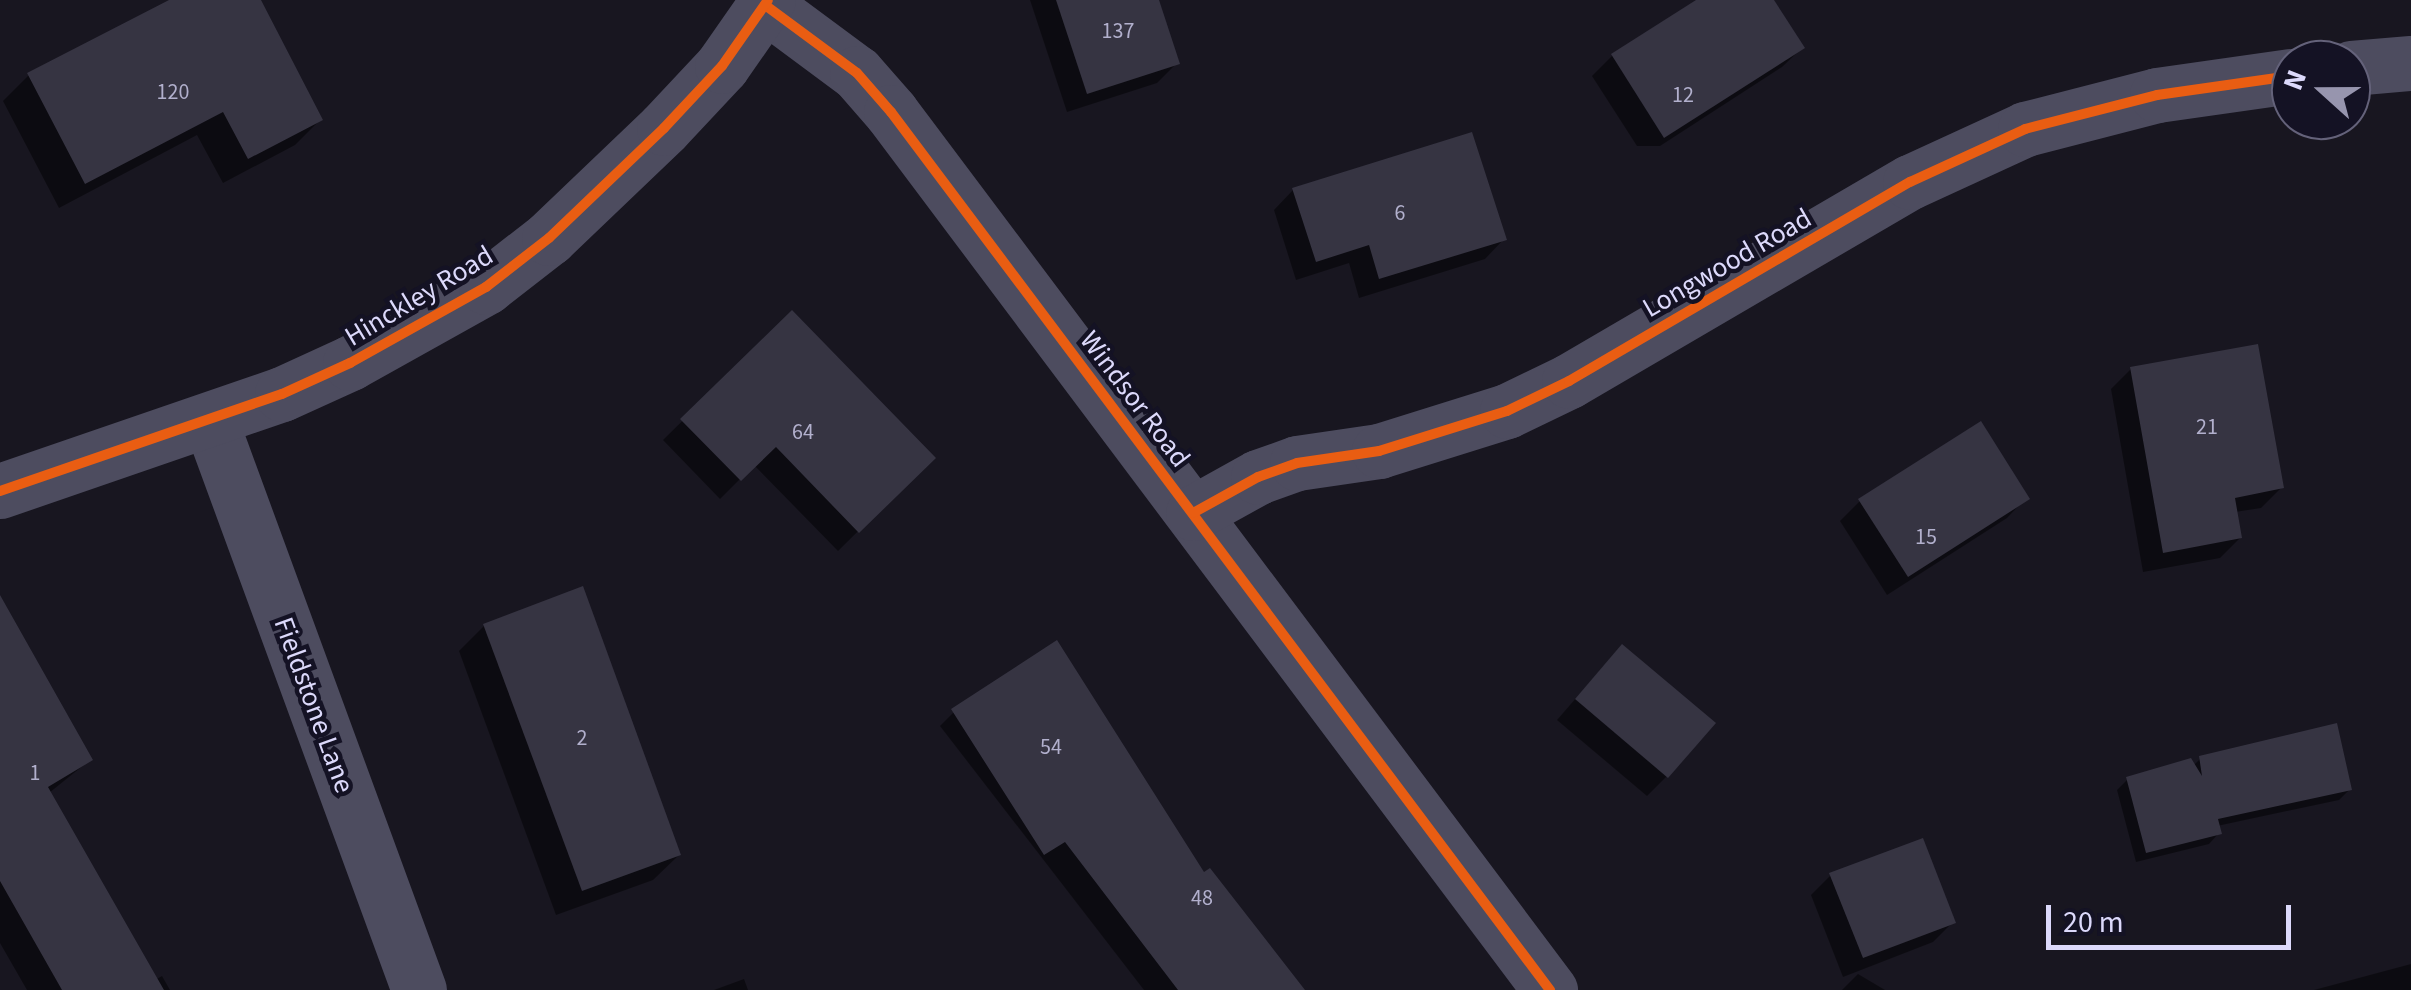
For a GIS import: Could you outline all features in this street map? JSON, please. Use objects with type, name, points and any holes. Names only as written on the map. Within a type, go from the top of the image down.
[{"type":"street","name":"Hinckley Road","points":[[0,490],[210,420],[350,364],[486,287],[550,238],[664,128],[722,66],[767,2]]},
{"type":"street","name":"Windsor Road","points":[[767,2],[857,74],[892,112],[1550,990]]},
{"type":"street","points":[[2371,66],[2411,62]]},
{"type":"street","name":"Longwood Road","points":[[1193,513],[1258,477],[1297,464],[1378,451],[1507,412],[1569,382],[1910,182],[2025,129],[2157,95],[2271,79]]},
{"type":"street","name":"Fieldstone Lane","points":[[210,420],[419,990]]},
{"type":"building","points":[[169,0],[261,0],[323,120],[248,159],[223,112],[85,184],[27,73]]},
{"type":"building","points":[[1056,0],[1159,0],[1180,64],[1087,94]]},
{"type":"building","points":[[1696,0],[1774,0],[1805,48],[1664,138],[1611,54]]},
{"type":"building","points":[[1472,132],[1507,240],[1379,279],[1369,245],[1316,262],[1292,188]]},
{"type":"building","points":[[792,310],[936,458],[859,533],[776,447],[741,481],[680,419]]},
{"type":"building","points":[[2258,344],[2284,488],[2235,498],[2242,538],[2163,553],[2130,367]]},
{"type":"building","points":[[1981,421],[2030,499],[1908,577],[1858,499]]},
{"type":"building","points":[[583,586],[681,855],[582,891],[483,624]]},
{"type":"building","points":[[0,595],[93,760],[48,787],[164,990],[62,990],[0,881]]},
{"type":"building","points":[[1057,640],[1204,872],[1210,868],[1305,990],[1178,990],[1065,842],[1044,855],[951,709]]},
{"type":"building","points":[[1622,644],[1716,723],[1668,778],[1575,699]]},
{"type":"building","points":[[2337,723],[2352,790],[2218,819],[2222,834],[2146,853],[2126,777],[2191,758],[2202,776],[2199,756]]},
{"type":"building","points":[[1923,838],[1956,923],[1863,958],[1829,873]]},
{"type":"cycle path","points":[[0,491],[282,394],[350,363],[486,287],[549,238],[664,128],[722,66],[768,0]]},
{"type":"cycle path","points":[[765,5],[857,73],[891,112],[1550,990]]},
{"type":"cycle path","points":[[1193,513],[1258,477],[1297,463],[1379,451],[1507,411],[1569,381],[1910,182],[2025,129],[2157,95],[2271,79]]}]
